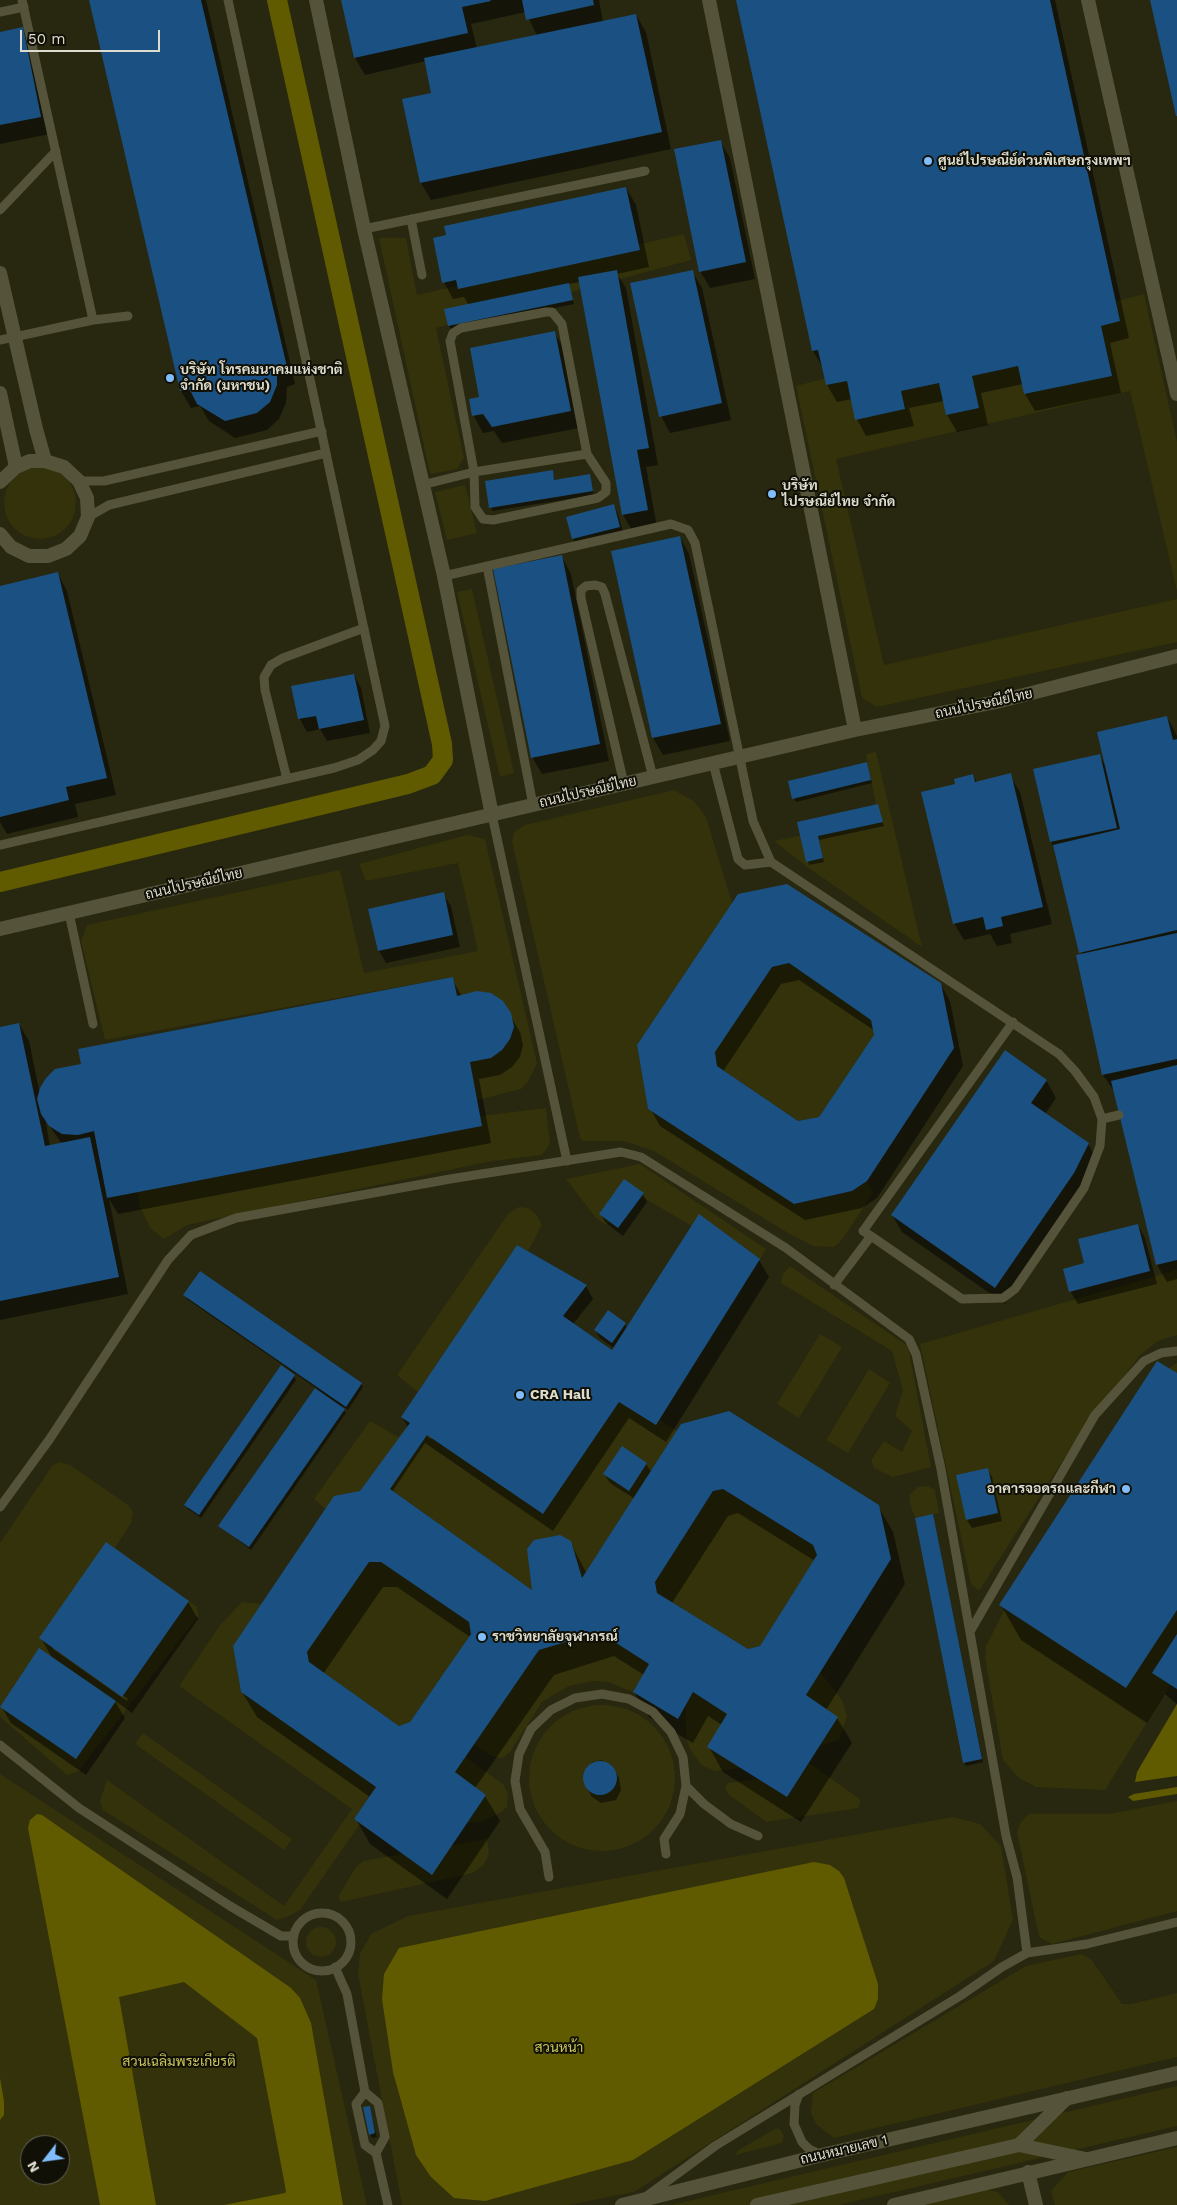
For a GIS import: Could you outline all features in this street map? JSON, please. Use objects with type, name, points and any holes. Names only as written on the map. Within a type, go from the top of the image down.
[{"type":"street","points":[[316,0],[364,229],[444,576],[492,815]]},
{"type":"street","points":[[709,0],[855,730]]},
{"type":"street","points":[[1088,0],[1177,394]]},
{"type":"street","points":[[0,274],[45,461]]},
{"type":"street","points":[[0,393],[16,467]]},
{"type":"street","points":[[0,482],[16,467],[30,461],[45,461],[64,467],[79,481],[87,498],[88,517],[80,536],[66,549],[48,556],[29,556],[11,547],[0,534]]},
{"type":"street","name":"ถนนไปรษณีย์ไทย","points":[[0,929],[855,730],[996,702],[1177,656]]},
{"type":"street","name":"ถนนหมายเลข 1","points":[[622,2205],[822,2155],[1177,2073]]},
{"type":"street","points":[[1019,2145],[1067,2098]]},
{"type":"street","points":[[894,2205],[1177,2138]]},
{"type":"street","points":[[757,2205],[1019,2145],[1086,2160]]},
{"type":"street","points":[[1028,2172],[1036,2205]]},
{"type":"lane","points":[[0,845],[334,768],[358,760],[373,750],[381,741],[385,726],[228,0]]},
{"type":"lane","points":[[0,12],[23,4],[93,320]]},
{"type":"lane","points":[[0,210],[56,151]]},
{"type":"lane","points":[[364,229],[645,171]]},
{"type":"lane","points":[[411,218],[422,275]]},
{"type":"lane","points":[[552,312],[562,324],[587,454],[606,483],[606,492],[598,498],[493,520],[483,519],[475,507],[474,472],[450,341],[453,334],[461,328],[552,312]]},
{"type":"lane","points":[[0,340],[93,320],[128,316]]},
{"type":"lane","points":[[79,481],[104,481],[322,431]]},
{"type":"lane","points":[[88,517],[109,505],[326,453]]},
{"type":"lane","points":[[422,485],[474,472],[587,454]]},
{"type":"lane","points":[[444,576],[671,524],[688,530],[695,543],[753,822],[771,862],[1013,1022],[1060,1054],[1076,1071],[1094,1097],[1102,1118],[1100,1146],[1084,1188],[1015,1289],[1003,1298],[962,1299],[863,1231],[1013,1022]]},
{"type":"lane","points":[[487,566],[534,805]]},
{"type":"lane","points":[[624,784],[581,598],[581,590],[586,586],[595,584],[602,586],[605,594],[653,777]]},
{"type":"lane","points":[[287,779],[265,690],[264,677],[270,666],[283,658],[364,628]]},
{"type":"lane","points":[[713,763],[738,859],[745,866],[771,862]]},
{"type":"lane","points":[[492,815],[567,1161]]},
{"type":"lane","points":[[69,913],[93,1024]]},
{"type":"lane","points":[[1102,1118],[1119,1115]]},
{"type":"lane","points":[[0,1507],[49,1440],[168,1260],[191,1235],[236,1218],[450,1179],[621,1152],[641,1157],[786,1248],[908,1339],[916,1354],[941,1469],[1006,1836],[1017,1877],[1027,1954]]},
{"type":"lane","points":[[834,1285],[871,1236]]},
{"type":"lane","points":[[971,1630],[1095,1415],[1144,1361],[1161,1353],[1177,1351]]},
{"type":"lane","points":[[549,1877],[544,1852],[520,1809],[515,1781],[519,1754],[532,1729],[551,1710],[575,1698],[602,1694],[628,1699],[653,1712],[671,1732],[683,1757],[686,1786],[680,1814],[664,1839],[666,1854]]},
{"type":"lane","points":[[0,1745],[79,1808],[280,1936],[294,1936]]},
{"type":"lane","points":[[686,1786],[704,1804],[731,1824],[758,1836]]},
{"type":"lane","points":[[329,1914],[338,1917],[350,1931],[351,1940],[346,1958],[335,1967],[321,1970],[303,1963],[294,1946],[294,1936],[297,1928],[310,1915],[329,1914]]},
{"type":"lane","points":[[641,2200],[715,2146],[960,1996],[1002,1967],[1027,1954],[1087,1944],[1177,1922]]},
{"type":"lane","points":[[335,1967],[347,1994],[365,2092],[378,2103],[385,2137],[376,2152],[388,2205]]},
{"type":"lane","points":[[365,2092],[356,2104],[365,2145],[376,2152]]},
{"type":"lane","points":[[799,2094],[795,2105],[794,2124],[802,2142],[809,2149],[822,2155]]},
{"type":"green space","points":[[684,234],[691,260],[436,328],[464,458],[457,469],[430,474],[379,238],[406,238],[417,295]]},
{"type":"green space","points":[[1144,294],[1177,442],[1177,591],[1130,391],[836,459],[884,665],[1177,599],[1177,642],[877,707],[862,698],[796,386]]},
{"type":"green space","points":[[40,467],[60,473],[70,483],[76,503],[70,523],[60,533],[40,539],[20,533],[10,523],[4,503],[10,483],[20,473]]},
{"type":"green space","points":[[465,485],[477,533],[447,540],[435,492]]},
{"type":"green space","points":[[472,589],[514,773],[500,777],[457,592]]},
{"type":"green space","points":[[876,752],[922,947],[806,866],[774,841],[879,819],[866,754]]},
{"type":"green space","points":[[674,790],[694,801],[706,817],[732,903],[637,1045],[648,1109],[794,1204],[852,1191],[867,1181],[873,1193],[842,1240],[834,1247],[813,1246],[788,1233],[654,1151],[624,1141],[583,1141],[580,1138],[512,842],[514,832],[525,825]]},
{"type":"green space","points":[[467,835],[485,839],[537,1063],[528,1082],[521,1089],[477,1100],[453,977],[105,1040],[81,941],[87,925],[340,870],[364,973],[478,951],[458,863],[366,881],[359,864]]},
{"type":"green space","points":[[789,963],[871,1020],[874,1035],[819,1117],[798,1121],[717,1066],[715,1052],[772,967]]},
{"type":"green space","points":[[546,1108],[550,1144],[542,1155],[492,1161],[187,1225],[164,1239],[150,1228],[140,1207],[137,1192],[480,1116]]},
{"type":"green space","points":[[640,1164],[766,1249],[757,1264],[637,1194],[606,1225],[595,1217],[566,1179]]},
{"type":"green space","points":[[519,1207],[528,1208],[537,1215],[542,1225],[528,1251],[517,1245],[418,1392],[397,1375],[508,1214]]},
{"type":"green space","points":[[790,1266],[908,1346],[931,1467],[893,1477],[874,1468],[871,1460],[884,1441],[902,1452],[912,1431],[895,1416],[903,1390],[892,1351],[781,1283],[783,1274]]},
{"type":"green space","points":[[1177,1270],[1177,1335],[1158,1341],[1140,1355],[1078,1437],[979,1591],[971,1584],[920,1344]]},
{"type":"green space","points":[[820,1334],[842,1347],[799,1418],[777,1404]]},
{"type":"green space","points":[[1177,1363],[1177,1686],[1170,1685],[1105,1790],[1036,1787],[1019,1778],[1003,1760],[985,1658],[986,1646],[1005,1609],[1169,1368]]},
{"type":"green space","points":[[869,1369],[890,1383],[848,1453],[826,1440]]},
{"type":"green space","points":[[622,1397],[677,1431],[582,1578],[532,1590],[386,1486],[325,1509],[314,1499],[370,1421],[398,1437],[410,1423],[543,1514]]},
{"type":"green space","points":[[59,1462],[70,1465],[128,1505],[133,1512],[131,1523],[115,1548],[197,1607],[198,1616],[79,1771],[67,1775],[0,1717],[0,1543],[52,1466]]},
{"type":"green space","points":[[928,1486],[935,1490],[939,1513],[915,1518],[910,1504],[910,1494],[918,1487]]},
{"type":"green space","points":[[723,1489],[813,1545],[817,1555],[760,1646],[748,1649],[657,1593],[655,1582],[713,1491]]},
{"type":"green space","points":[[369,1562],[381,1562],[469,1622],[471,1634],[410,1722],[399,1726],[309,1662],[307,1652]]},
{"type":"green space","points":[[242,1602],[262,1604],[233,1646],[241,1692],[376,1787],[354,1819],[360,1824],[300,1910],[277,1920],[103,1810],[100,1801],[107,1780],[284,1906],[352,1809],[179,1686],[220,1625]]},
{"type":"green space","points":[[599,1632],[649,1664],[633,1692],[608,1682],[593,1681],[569,1686],[542,1702],[510,1752],[503,1758],[493,1757],[474,1744],[539,1650]]},
{"type":"green space","points":[[820,1672],[842,1700],[847,1716],[839,1740],[741,1768],[715,1771],[701,1765],[690,1749],[686,1736],[686,1705],[693,1692]]},
{"type":"green space","points":[[602,1705],[630,1710],[654,1726],[670,1750],[675,1778],[670,1806],[654,1830],[630,1846],[602,1851],[574,1846],[550,1830],[534,1806],[529,1778],[534,1750],[550,1726],[574,1710]]},
{"type":"green space","points":[[143,1733],[292,1839],[284,1850],[135,1744]]},
{"type":"green space","points":[[465,1757],[503,1784],[508,1794],[507,1807],[500,1813],[481,1822],[468,1823],[486,1795],[455,1772]]},
{"type":"green space","points":[[809,1763],[861,1800],[858,1808],[766,1822],[728,1794],[725,1788],[728,1783],[759,1779],[787,1797]]},
{"type":"green space","name":"สวนเฉลิมพระเกียรติ","points":[[0,1774],[316,1980],[367,2205],[0,2205]]},
{"type":"green space","points":[[1177,1801],[1177,1911],[1052,1944],[1039,1937],[1017,1832],[1020,1823],[1029,1814],[1109,1814]]},
{"type":"green space","name":"สวนหน้า","points":[[953,1817],[980,1824],[1001,1846],[1013,1920],[994,1961],[634,2192],[568,2205],[402,2205],[358,1974],[360,1954],[371,1934],[408,1916]]},
{"type":"green space","points":[[487,1839],[489,1854],[484,1865],[473,1873],[341,1902],[338,1897],[355,1868],[363,1861]]},
{"type":"green space","points":[[321,1927],[332,1931],[336,1942],[332,1953],[321,1957],[310,1953],[306,1942],[310,1931]]},
{"type":"green space","points":[[1081,1954],[1091,1959],[1122,2004],[1131,2004],[1177,1993],[1177,2057],[834,2138],[816,2124],[811,2113],[813,2093],[1026,1966]]},
{"type":"green space","points":[[1177,2086],[1177,2126],[839,2205],[671,2205]]},
{"type":"green space","points":[[775,2129],[780,2129],[784,2136],[782,2143],[736,2155],[737,2151]]},
{"type":"green space","points":[[1177,2147],[1177,2205],[1055,2205],[1051,2191],[1068,2172]]},
{"type":"green space","points":[[985,2189],[998,2192],[1009,2205],[919,2205]]},
{"type":"shaded area","points":[[1177,1704],[1177,1776],[1135,1782],[1137,1772]]},
{"type":"shaded area","points":[[1177,1787],[1177,1794],[1133,1801],[1128,1797],[1134,1794]]},
{"type":"shaded area","points":[[37,1814],[42,1815],[291,1988],[300,1998],[311,2023],[343,2205],[224,2205],[285,2193],[286,2191],[257,2038],[184,1982],[119,1997],[156,2205],[100,2205],[28,1828],[30,1820]]},
{"type":"shaded area","name":"สวนหน้า","points":[[814,1862],[830,1865],[839,1871],[844,1878],[878,1984],[878,1999],[874,2009],[633,2160],[485,2201],[454,2198],[431,2177],[416,2155],[393,2072],[382,1999],[384,1974],[399,1948]]},
{"type":"shaded area","points":[[0,2078],[4,2101],[4,2115],[0,2120]]},
{"type":"building","points":[[89,0],[201,0],[287,367],[277,370],[277,385],[270,402],[257,413],[225,421],[197,404],[190,390],[180,391]]},
{"type":"building","points":[[341,0],[491,1],[462,7],[468,33],[354,58]]},
{"type":"building","points":[[522,0],[593,0],[594,5],[526,20]]},
{"type":"building","name":"ศูนย์ไปรษณีย์ด่วนพิเศษกรุงเทพฯ","points":[[736,0],[1050,0],[1120,321],[1101,326],[1112,376],[1024,394],[1018,366],[972,376],[979,408],[946,415],[939,383],[901,391],[905,409],[855,420],[847,381],[826,385],[818,350],[812,351]]},
{"type":"building","points":[[1150,0],[1177,0],[1177,116],[1176,116]]},
{"type":"building","points":[[636,14],[662,132],[420,183],[402,99],[431,93],[424,58]]},
{"type":"building","points":[[23,27],[41,117],[0,125],[0,32]]},
{"type":"building","points":[[721,140],[746,262],[699,272],[674,149]]},
{"type":"building","points":[[626,187],[640,250],[458,289],[456,280],[442,283],[433,238],[446,235],[444,226]]},
{"type":"building","points":[[617,270],[649,448],[637,450],[648,510],[622,515],[578,277]]},
{"type":"building","points":[[693,270],[722,403],[659,417],[630,283]]},
{"type":"building","points":[[569,283],[573,300],[448,326],[444,309]]},
{"type":"building","points":[[555,331],[571,411],[492,427],[483,414],[472,416],[469,399],[479,397],[470,348]]},
{"type":"building","points":[[553,470],[554,480],[590,474],[593,491],[489,508],[485,481]]},
{"type":"building","points":[[614,504],[620,527],[572,539],[566,517]]},
{"type":"building","points":[[680,536],[721,724],[652,738],[611,551]]},
{"type":"building","points":[[562,555],[600,744],[531,758],[493,569]]},
{"type":"building","points":[[58,572],[107,778],[66,787],[69,800],[0,817],[0,586]]},
{"type":"building","points":[[354,674],[364,720],[319,729],[316,716],[298,719],[291,686]]},
{"type":"building","points":[[1167,716],[1173,740],[1177,739],[1177,930],[1079,953],[1053,845],[1120,829],[1097,732]]},
{"type":"building","points":[[1100,754],[1117,828],[1050,842],[1033,769]]},
{"type":"building","points":[[867,762],[871,780],[792,799],[788,781]]},
{"type":"building","points":[[1011,773],[1043,907],[1001,917],[1003,926],[986,930],[983,917],[953,924],[921,792],[955,784],[954,779],[973,774],[975,782]]},
{"type":"building","points":[[878,804],[883,822],[818,836],[823,858],[806,862],[797,822]]},
{"type":"building","points":[[787,884],[941,983],[954,1048],[867,1181],[852,1191],[794,1204],[648,1109],[637,1045],[738,894]],"holes":[[[789,963],[871,1020],[874,1035],[819,1117],[798,1121],[717,1066],[715,1052],[772,967]]]},
{"type":"building","points":[[444,892],[453,935],[378,951],[368,909]]},
{"type":"building","points":[[1177,933],[1177,1059],[1102,1075],[1076,955]]},
{"type":"building","points":[[453,977],[457,996],[477,991],[491,993],[503,1001],[511,1013],[514,1027],[510,1039],[502,1050],[491,1058],[470,1062],[482,1126],[107,1198],[94,1131],[78,1135],[62,1134],[49,1126],[41,1114],[37,1099],[40,1088],[55,1069],[81,1064],[78,1049]]},
{"type":"building","points":[[19,1023],[45,1146],[90,1137],[119,1277],[0,1301],[0,1027]]},
{"type":"building","points":[[1005,1050],[1047,1080],[1031,1103],[1089,1143],[1074,1173],[995,1288],[891,1215]]},
{"type":"building","points":[[1177,1065],[1177,1260],[1156,1265],[1111,1081]]},
{"type":"building","points":[[624,1179],[644,1193],[618,1228],[599,1214]]},
{"type":"building","points":[[699,1214],[760,1259],[656,1425],[619,1402],[543,1514],[427,1435],[390,1489],[532,1590],[527,1549],[534,1540],[560,1535],[571,1541],[582,1578],[681,1424],[729,1411],[879,1505],[891,1559],[806,1695],[838,1717],[787,1797],[707,1747],[727,1714],[693,1692],[678,1719],[633,1692],[649,1664],[599,1632],[539,1650],[455,1772],[486,1795],[432,1875],[354,1819],[376,1787],[241,1692],[233,1646],[334,1496],[360,1491],[410,1423],[401,1417],[517,1245],[587,1285],[563,1316],[612,1350]],"holes":[[[723,1489],[813,1545],[817,1555],[760,1646],[748,1649],[657,1593],[655,1582],[713,1491]],[[369,1562],[381,1562],[469,1622],[471,1634],[410,1722],[399,1726],[309,1662],[307,1652]]]},
{"type":"building","points":[[1138,1224],[1150,1271],[1069,1292],[1063,1269],[1084,1263],[1078,1239]]},
{"type":"building","points":[[200,1271],[362,1383],[346,1407],[183,1295]]},
{"type":"building","points":[[608,1310],[626,1323],[612,1343],[594,1330]]},
{"type":"building","name":"อาคารจอดรถและกีฬา","points":[[1157,1361],[1177,1373],[1177,1610],[1126,1688],[999,1605]]},
{"type":"building","points":[[281,1365],[295,1375],[199,1515],[184,1505]]},
{"type":"building","points":[[315,1388],[345,1409],[249,1547],[218,1526]]},
{"type":"building","points":[[622,1446],[647,1463],[629,1491],[603,1474]]},
{"type":"building","points":[[988,1468],[998,1513],[966,1520],[956,1475]]},
{"type":"building","points":[[933,1514],[982,1759],[963,1763],[915,1518]]},
{"type":"building","points":[[106,1542],[189,1601],[122,1697],[39,1638]]},
{"type":"building","points":[[1177,1634],[1177,1689],[1152,1673]]},
{"type":"building","points":[[39,1648],[116,1701],[76,1759],[0,1707]]},
{"type":"building","points":[[600,1761],[607,1762],[612,1766],[616,1771],[616,1785],[612,1790],[607,1794],[600,1795],[593,1794],[588,1790],[584,1785],[583,1778],[584,1771],[588,1766],[593,1762]]},
{"type":"building","points":[[370,2106],[375,2133],[369,2135],[363,2107]]},
{"type":"waterway","points":[[0,882],[408,784],[432,775],[443,760],[442,744],[277,0]]},
{"type":"place","name":"ศูนย์ไปรษณีย์ด่วนพิเศษกรุงเทพฯ","points":[[928,161]]},
{"type":"place","name":"บริษัท โทรคมนาคมแห่งชาติ จำกัด (มหาชน)","points":[[170,378]]},
{"type":"place","name":"บริษัท ไปรษณีย์ไทย จำกัด","points":[[772,494]]},
{"type":"place","name":"CRA Hall","points":[[520,1395]]},
{"type":"place","name":"อาคารจอดรถและกีฬา","points":[[1126,1489]]},
{"type":"place","name":"ราชวิทยาลัยจุฬาภรณ์","points":[[482,1637]]}]
